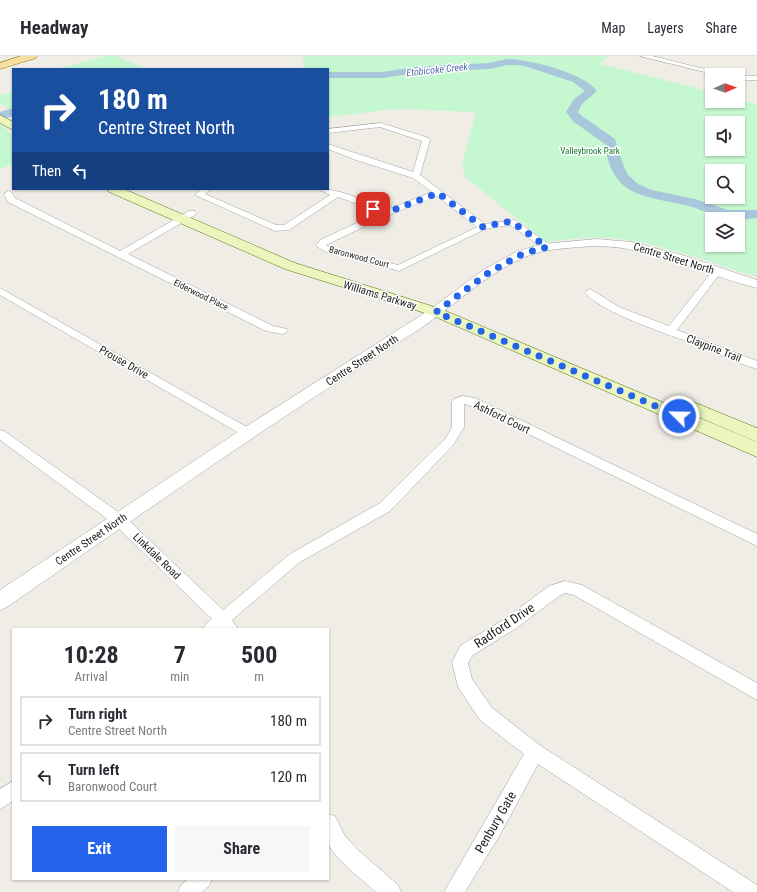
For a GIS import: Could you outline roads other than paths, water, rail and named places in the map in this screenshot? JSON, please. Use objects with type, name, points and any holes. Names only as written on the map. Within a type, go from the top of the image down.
[{"type":"main road","points":[[0,66],[32,56]]},
{"type":"main road","points":[[0,109],[8,121]]},
{"type":"main road","name":"Williams Parkway","points":[[117,190],[187,216]]},
{"type":"main road","name":"Williams Parkway","points":[[140,190],[187,216],[290,266],[505,327],[757,435]]},
{"type":"main road","name":"Williams Parkway","points":[[441,308],[757,450]]},
{"type":"street","points":[[644,56],[705,70]]},
{"type":"street","points":[[672,62],[679,56]]},
{"type":"street","points":[[745,79],[757,78]]},
{"type":"street","points":[[329,131],[381,125],[426,140],[416,176]]},
{"type":"street","points":[[329,146],[359,158],[416,176],[483,227]]},
{"type":"street","points":[[206,190],[199,195],[275,228],[286,228],[337,194]]},
{"type":"street","points":[[325,190],[363,203],[383,214]]},
{"type":"street","name":"Baronwood Court","points":[[438,193],[383,214],[323,242],[321,246],[329,250],[399,268],[483,227],[512,222],[547,247]]},
{"type":"street","name":"Elderwood Place","points":[[8,194],[11,200],[120,255],[270,329],[283,331]]},
{"type":"street","points":[[120,255],[187,216]]},
{"type":"street","name":"Centre Street North","points":[[0,601],[248,433],[441,308],[488,273],[522,254],[547,247],[597,243],[627,245],[656,251],[757,284]]},
{"type":"street","name":"Claypine Trail","points":[[670,332],[717,271]]},
{"type":"street","name":"Prouse Drive","points":[[0,291],[248,433]]},
{"type":"street","name":"Claypine Trail","points":[[590,292],[597,299],[615,309],[670,332],[757,365]]},
{"type":"street","name":"Ashford Court","points":[[221,626],[295,558],[385,507],[450,441],[458,427],[458,402],[462,400],[471,401],[757,540]]},
{"type":"street","name":"Linkdale Road","points":[[0,434],[119,520],[221,626]]},
{"type":"street","name":"Radford Drive","points":[[750,892],[535,752],[486,714],[464,682],[460,662],[467,650],[510,624],[554,591],[565,587],[577,589],[757,692]]},
{"type":"street","name":"Penbury Gate","points":[[454,892],[494,826],[535,752]]},
{"type":"street","points":[[0,800],[12,791]]},
{"type":"street","points":[[329,825],[338,843],[351,857],[392,892]]},
{"type":"street","points":[[188,892],[201,880]]},
{"type":"waterway","name":"Etobicoke Creek","points":[[329,75],[383,75],[415,70],[489,66],[507,62],[526,63],[577,80],[586,85],[591,91],[578,102],[572,112],[578,119],[611,142],[617,167],[624,178],[633,187],[647,193],[698,204],[728,214],[757,214]]},
{"type":"waterway","name":"Etobicoke Creek","points":[[0,116],[12,112]]},
{"type":"park label","name":"Valleybrook Park","points":[[590,151]]}]
